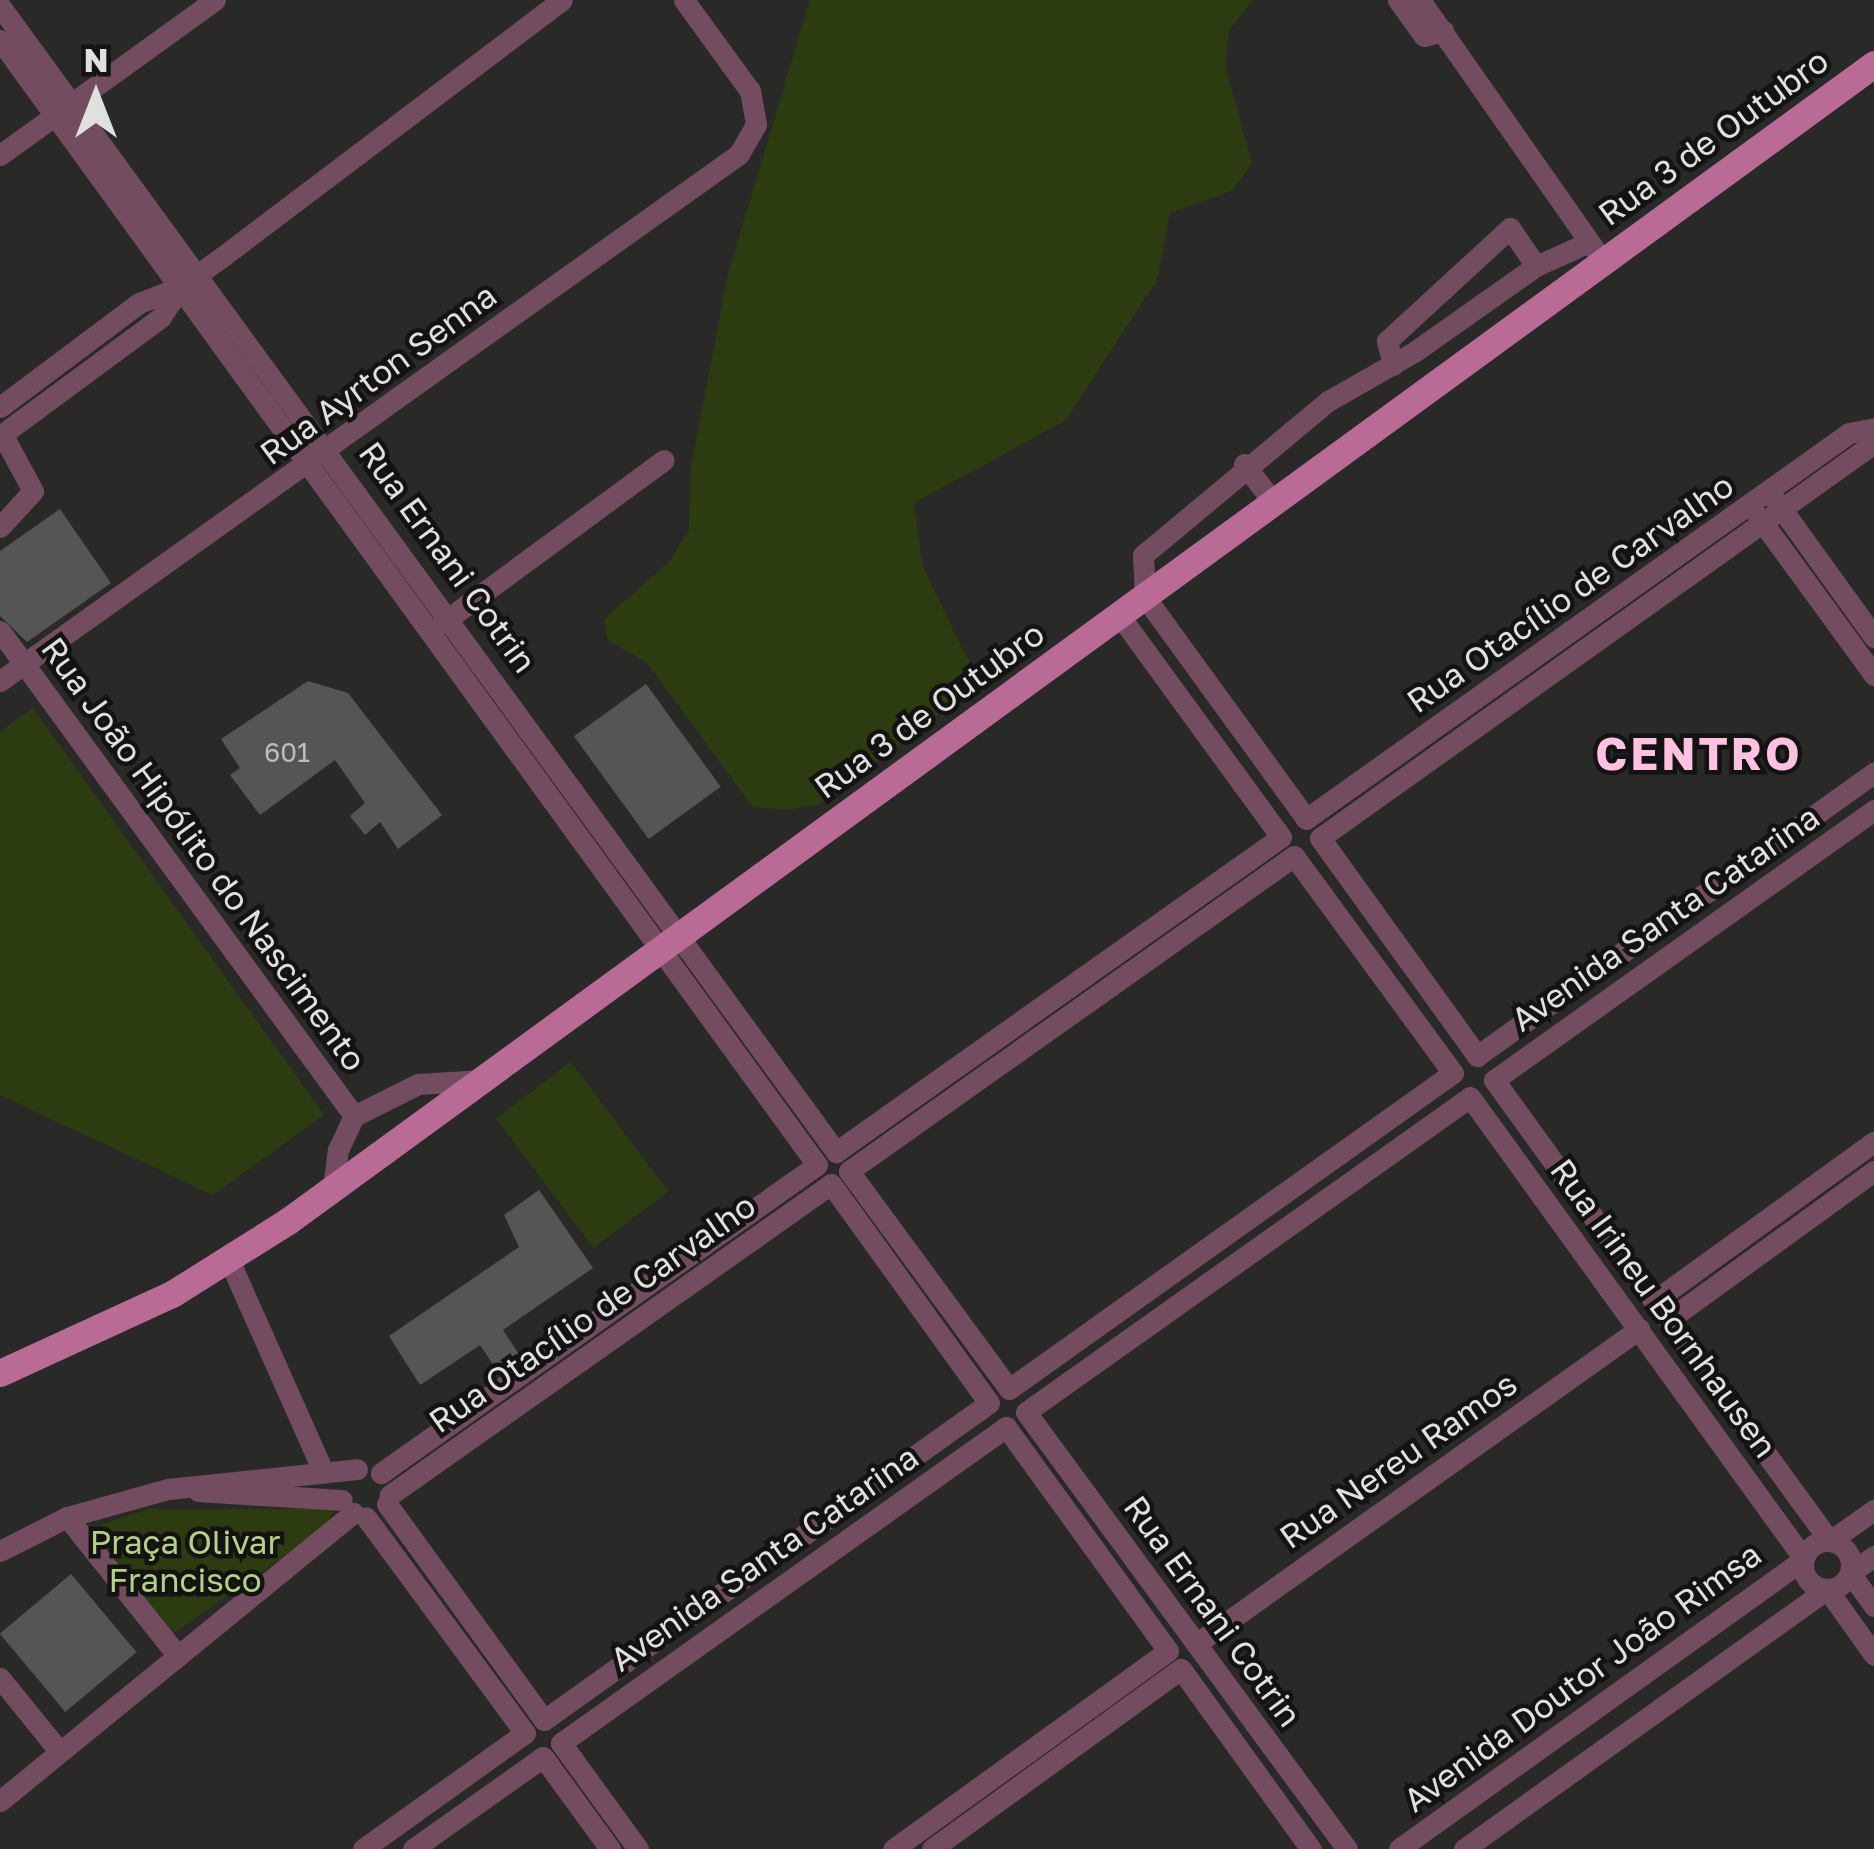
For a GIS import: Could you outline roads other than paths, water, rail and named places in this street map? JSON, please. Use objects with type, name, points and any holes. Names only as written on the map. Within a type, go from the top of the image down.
[{"type":"main road","name":"Rua 3 de Outubro","points":[[0,1373],[230,1260],[333,1189],[1274,503],[1596,252],[1874,64]]},
{"type":"street","points":[[0,155],[215,0]]},
{"type":"street","points":[[0,407],[139,303],[189,281],[562,0]]},
{"type":"street","name":"Rua Ayrton Senna","points":[[0,681],[27,669],[739,154],[756,124],[750,92],[684,0]]},
{"type":"street","points":[[1398,0],[1424,36],[1443,31]]},
{"type":"street","points":[[1420,0],[1596,252],[1536,266],[1244,464],[1154,539],[1143,555],[1145,597],[1477,1056]]},
{"type":"street","name":"Rua Ernani Cotrin","points":[[0,6],[64,110],[189,281],[309,464],[441,624]]},
{"type":"street","name":"Rua Ernani Cotrin","points":[[0,40],[64,110]]},
{"type":"street","points":[[1393,364],[1387,341],[1510,228],[1536,266]]},
{"type":"street","points":[[0,527],[33,491],[1,435],[160,318],[189,281]]},
{"type":"street","name":"Rua Ernani Cotrin","points":[[189,281],[330,449],[441,624],[833,1168],[890,1267],[989,1403]]},
{"type":"street","name":"Rua Otacílio de Carvalho","points":[[1766,508],[1849,434],[1874,428]]},
{"type":"street","name":"Rua Otacílio de Carvalho","points":[[1313,829],[1766,508],[1874,442]]},
{"type":"street","points":[[441,624],[664,460]]},
{"type":"street","points":[[1244,464],[1274,503]]},
{"type":"street","points":[[1766,508],[1874,637]]},
{"type":"street","points":[[1766,508],[1874,674]]},
{"type":"street","points":[[1120,616],[1453,1073],[989,1403],[992,1419],[1006,1426],[1470,1097]]},
{"type":"street","name":"Rua João Hipólito do Nascimento","points":[[0,631],[354,1116]]},
{"type":"street","points":[[1199,724],[1223,705]]},
{"type":"street","name":"Avenida Santa Catarina","points":[[1453,1073],[1874,773]]},
{"type":"street","points":[[1851,790],[1871,813]]},
{"type":"street","name":"Avenida Santa Catarina","points":[[1470,1097],[1871,813]]},
{"type":"street","points":[[1288,846],[1289,822],[1313,829]]},
{"type":"street","points":[[1288,846],[1312,853],[1313,829]]},
{"type":"street","name":"Rua Otacílio de Carvalho","points":[[0,1802],[354,1510],[389,1500],[707,1271],[833,1168],[1288,846]]},
{"type":"street","points":[[1754,858],[1772,883]]},
{"type":"street","points":[[1355,939],[1380,921]]},
{"type":"street","points":[[1615,957],[1632,982]]},
{"type":"street","name":"Rua Irineu Bornhausen","points":[[1477,1056],[1492,1067],[1494,1080],[1830,1541]]},
{"type":"street","name":"Rua Irineu Bornhausen","points":[[1453,1073],[1804,1559]]},
{"type":"street","points":[[333,1189],[338,1150],[354,1116],[418,1084],[482,1081]]},
{"type":"street","points":[[1874,1142],[1807,1205],[1654,1335],[1639,1329],[1636,1310],[1807,1205],[1874,1171]]},
{"type":"street","name":"Rua Ernani Cotrin","points":[[833,1168],[910,1253],[1009,1389]]},
{"type":"street","name":"Rua Otacílio de Carvalho","points":[[381,1473],[694,1252],[833,1168]]},
{"type":"street","points":[[1577,1246],[1601,1227]]},
{"type":"street","points":[[694,1252],[707,1271]]},
{"type":"street","points":[[890,1267],[910,1253]]},
{"type":"street","points":[[230,1260],[322,1469]]},
{"type":"street","points":[[941,1336],[960,1322]]},
{"type":"street","name":"Rua Nereu Ramos","points":[[1196,1644],[1639,1329]]},
{"type":"street","points":[[580,1332],[594,1352]]},
{"type":"street","points":[[1009,1389],[1021,1394],[1026,1412]]},
{"type":"street","points":[[487,1398],[501,1418]]},
{"type":"street","name":"Avenida Santa Catarina","points":[[525,1733],[989,1403]]},
{"type":"street","name":"Rua Ernani Cotrin","points":[[1026,1412],[1347,1849]]},
{"type":"street","name":"Rua Ernani Cotrin","points":[[1006,1426],[1310,1849]]},
{"type":"street","name":"Avenida Santa Catarina","points":[[413,1849],[1006,1426]]},
{"type":"street","points":[[0,1551],[67,1517],[168,1489],[322,1469],[381,1473],[389,1500],[454,1596],[544,1720],[558,1727],[552,1750],[610,1849]]},
{"type":"street","points":[[357,1469],[343,1482],[354,1510],[525,1733],[528,1749],[552,1750],[638,1849]]},
{"type":"street","points":[[168,1489],[354,1510]]},
{"type":"street","points":[[1063,1506],[1084,1491]]},
{"type":"street","points":[[1874,1510],[1804,1559],[1808,1580],[1827,1589],[1874,1655]]},
{"type":"street","points":[[67,1517],[178,1656]]},
{"type":"street","points":[[1830,1541],[1848,1552],[1850,1573],[1874,1606]]},
{"type":"street","points":[[1110,1571],[1132,1556]]},
{"type":"street","points":[[1464,1849],[1874,1556]]},
{"type":"street","name":"Avenida Doutor João Rimsa","points":[[1399,1849],[1804,1559]]},
{"type":"street","points":[[435,1611],[454,1596]]},
{"type":"street","points":[[893,1849],[1064,1740],[1174,1660],[1198,1660],[1196,1644]]},
{"type":"street","points":[[0,1678],[60,1752]]},
{"type":"street","points":[[1230,1738],[1253,1721]]},
{"type":"street","points":[[363,1849],[525,1733]]},
{"type":"street","points":[[932,1849],[1064,1740]]},
{"type":"street","points":[[1285,1814],[1310,1798]]},
{"type":"street","points":[[1434,1824],[1453,1849]]},
{"type":"district","name":"CENTRO","points":[[1699,754]]},
{"type":"park label","name":"Praça Olivar Francisco","points":[[185,1561]]}]
